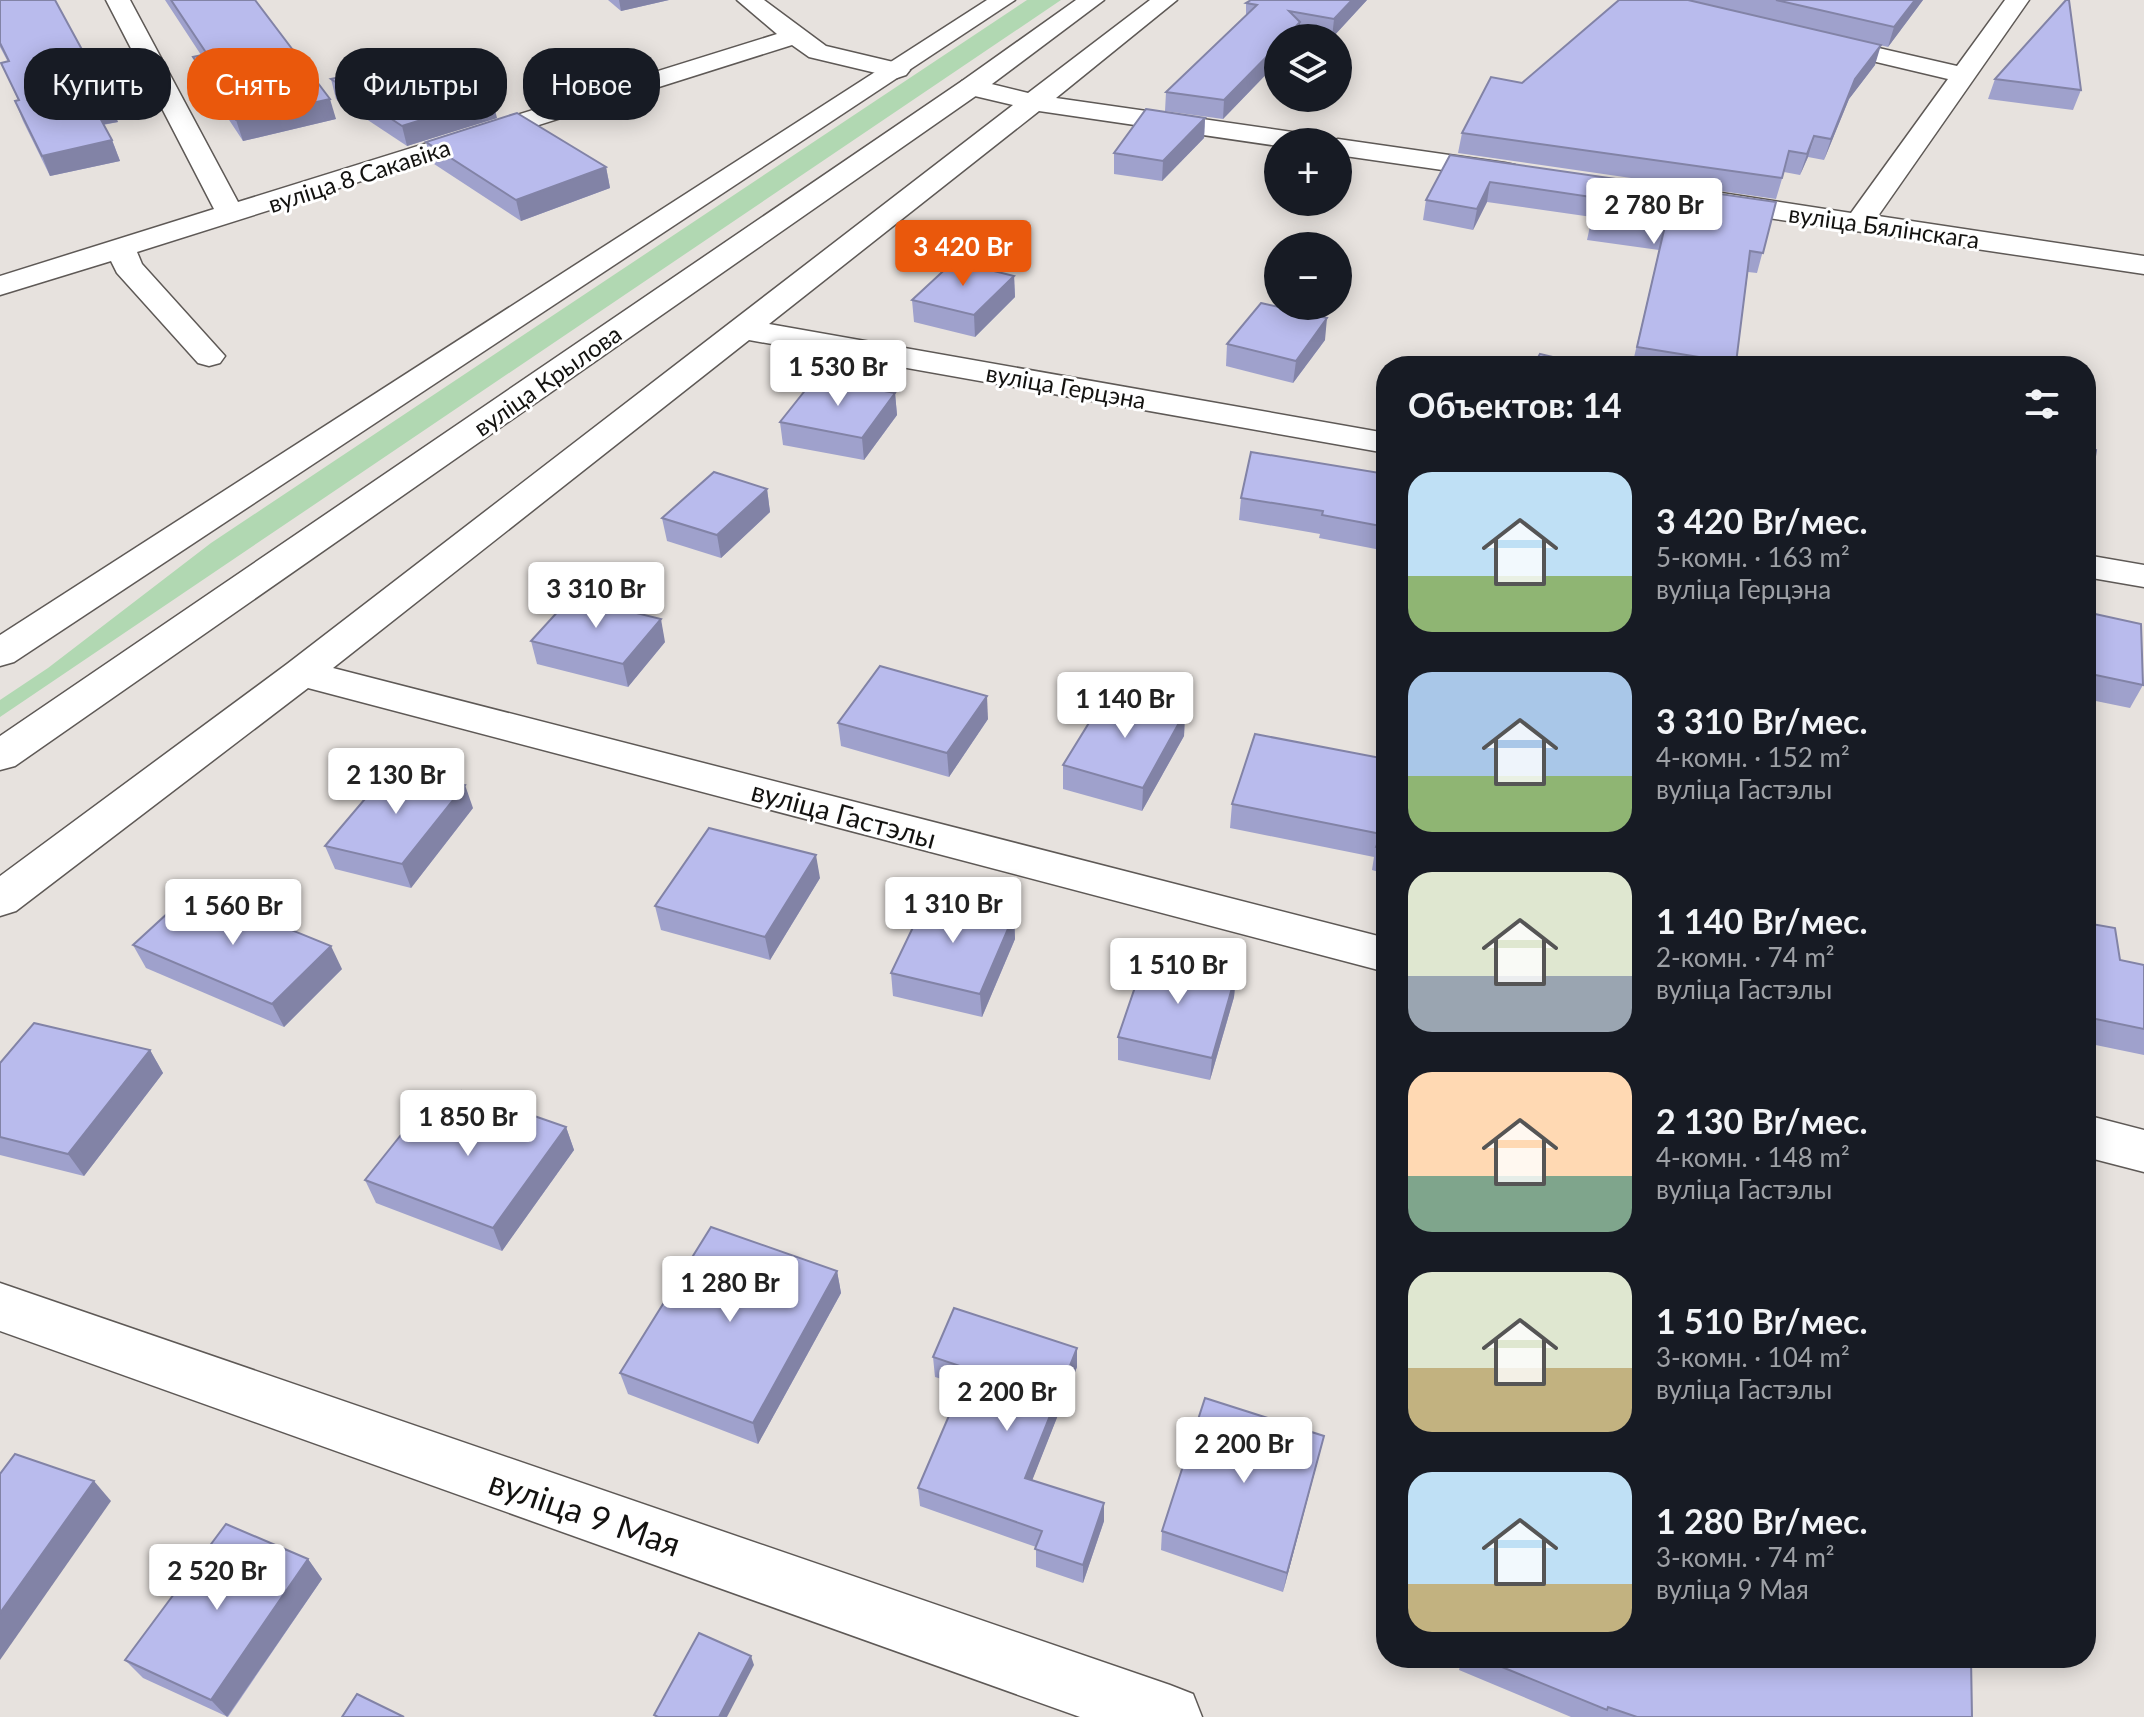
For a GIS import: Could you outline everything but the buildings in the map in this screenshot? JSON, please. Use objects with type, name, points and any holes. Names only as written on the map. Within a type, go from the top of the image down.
[{"type":"street","points":[[118,0],[231,215]]},
{"type":"street","points":[[749,0],[818,52],[897,70]]},
{"type":"street","points":[[0,653],[1003,0]]},
{"type":"street","name":"вуліца Крылова","points":[[0,756],[971,87],[1092,0]]},
{"type":"street","points":[[0,899],[301,673],[746,330],[1031,102],[1165,0]]},
{"type":"street","points":[[1859,222],[2017,0]]},
{"type":"street","name":"вуліца 8 Сакавіка","points":[[0,286],[795,36]]},
{"type":"street","points":[[1796,36],[1963,75]]},
{"type":"street","points":[[971,87],[1031,102],[1264,136]]},
{"type":"street","points":[[1352,149],[1527,174]]},
{"type":"street","name":"вуліца Бялінскага","points":[[1685,197],[2144,265]]},
{"type":"street","points":[[121,249],[128,267],[209,356]]},
{"type":"street","name":"вуліца Герцэна","points":[[746,330],[1376,441]]},
{"type":"street","points":[[2096,568],[2144,576]]},
{"type":"street","name":"вуліца Гастэлы","points":[[301,673],[1376,952]]},
{"type":"street","points":[[2096,1139],[2144,1151]]},
{"type":"street","name":"вуліца 9 Мая","points":[[0,1307],[1170,1717]]},
{"type":"green space","points":[[1027,0],[1061,0],[0,717],[0,700],[48,668],[211,543]]}]
